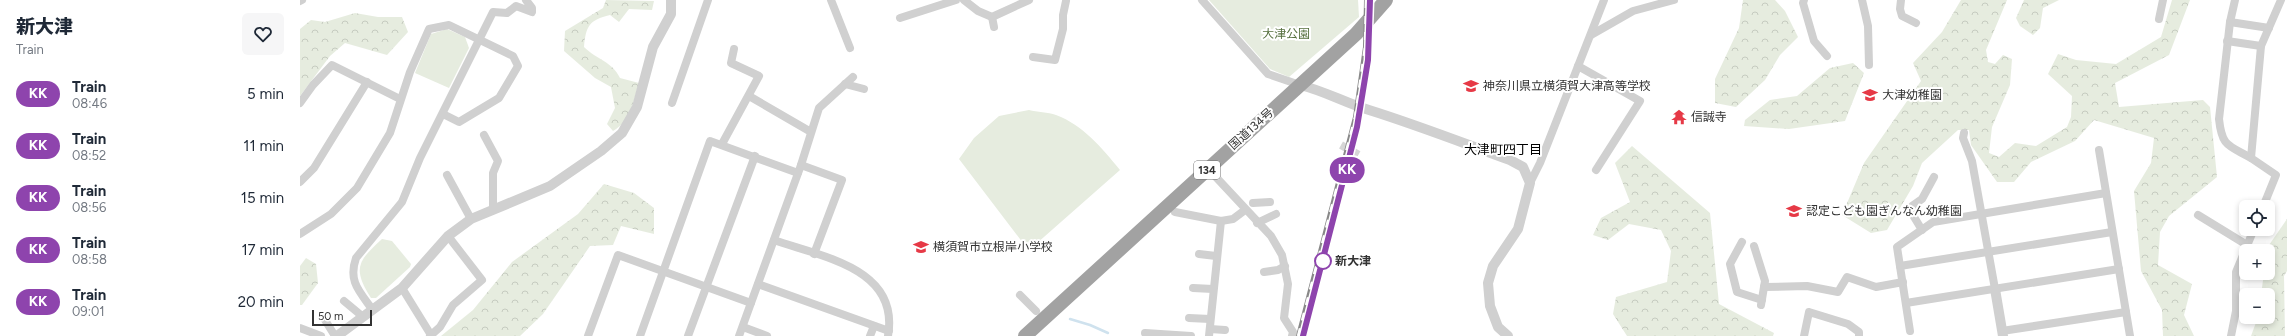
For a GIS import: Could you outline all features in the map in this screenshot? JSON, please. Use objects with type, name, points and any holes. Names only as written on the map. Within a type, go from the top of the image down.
[{"type":"highway","name":"国道134号","points":[[1038,336],[1214,175],[1305,86],[1356,34],[1386,0]]},
{"type":"highway","name":"国道134号","points":[[1025,336],[1305,86],[1362,41],[1397,0]]},
{"type":"street","points":[[372,309],[353,280],[353,267],[356,258],[402,202],[420,158],[493,12],[507,13],[516,6],[532,12],[532,8],[526,0]]},
{"type":"street","points":[[325,320],[336,336],[402,288],[448,236],[471,219],[550,186],[601,151],[622,133],[637,106],[653,47],[671,14],[671,0]]},
{"type":"street","points":[[672,104],[708,0]]},
{"type":"street","points":[[831,0],[850,48]]},
{"type":"street","points":[[900,18],[956,0]]},
{"type":"street","points":[[964,0],[978,11],[992,17],[1029,0]]},
{"type":"street","points":[[1033,57],[1054,60],[1064,29],[1066,0]]},
{"type":"street","points":[[1202,0],[1268,74],[1305,86],[1350,104],[1394,117],[1510,160],[1523,167],[1530,183]]},
{"type":"street","points":[[1508,336],[1498,327],[1490,306],[1488,283],[1493,266],[1518,229],[1530,183],[1604,0]]},
{"type":"street","points":[[1591,35],[1633,12],[1674,0]]},
{"type":"street","points":[[1804,0],[1803,3],[1814,41],[1827,56]]},
{"type":"street","points":[[1862,0],[1868,26],[1869,65]]},
{"type":"street","points":[[1901,0],[1900,8],[1902,16],[1916,23]]},
{"type":"street","points":[[2158,19],[2163,0]]},
{"type":"street","points":[[2235,0],[2227,41],[2219,119],[2221,134],[2226,144],[2251,158],[2276,175],[2266,200]]},
{"type":"street","points":[[2251,158],[2261,46],[2281,0]]},
{"type":"street","points":[[992,17],[994,27]]},
{"type":"street","points":[[2230,22],[2269,28]]},
{"type":"street","points":[[300,234],[330,214],[357,188],[390,133],[400,100],[429,29],[449,24],[513,56],[518,66],[499,98],[459,122],[443,114]]},
{"type":"street","points":[[2227,41],[2261,46]]},
{"type":"street","points":[[722,144],[759,76],[731,63],[734,49]]},
{"type":"street","points":[[300,103],[313,85],[332,66],[367,82],[400,100]]},
{"type":"street","points":[[1578,66],[1640,101],[1596,170]]},
{"type":"street","points":[[739,336],[800,169],[819,108],[853,77]]},
{"type":"street","points":[[300,182],[314,168],[367,82]]},
{"type":"street","points":[[845,84],[864,89]]},
{"type":"street","points":[[749,96],[812,132]]},
{"type":"street","points":[[1964,133],[1963,138],[1972,161],[2003,334],[2126,312]]},
{"type":"street","points":[[484,135],[498,161],[493,173],[493,210]]},
{"type":"street","points":[[640,336],[662,271],[710,141],[755,156],[842,180],[814,254]]},
{"type":"street","points":[[2099,150],[2130,336]]},
{"type":"street","points":[[688,336],[755,156]]},
{"type":"street","points":[[447,175],[471,219]]},
{"type":"street","points":[[1214,175],[1257,223],[1271,236],[1282,255],[1288,284],[1284,318],[1293,332],[1292,336]]},
{"type":"street","points":[[1922,230],[1911,212],[1912,206],[1922,200],[1934,177]]},
{"type":"street","points":[[1910,331],[1897,247],[1933,222],[2106,194]]},
{"type":"street","points":[[1253,203],[1270,202]]},
{"type":"street","points":[[1175,212],[1221,221],[1233,219],[1245,210]]},
{"type":"street","points":[[1257,223],[1276,214]]},
{"type":"street","points":[[2198,215],[2245,244]]},
{"type":"street","points":[[1221,221],[1216,256],[1209,332],[1225,330]]},
{"type":"street","points":[[1900,266],[2112,232]]},
{"type":"street","points":[[402,288],[431,336],[440,327],[453,305],[482,280],[448,236]]},
{"type":"street","points":[[774,240],[860,271],[878,286],[887,305],[889,334]]},
{"type":"street","points":[[1742,242],[1730,264],[1735,288],[1738,292],[1761,302],[1765,281],[1754,246]]},
{"type":"street","points":[[1199,254],[1216,256]]},
{"type":"street","points":[[588,336],[618,255],[751,302]]},
{"type":"street","points":[[2231,336],[2236,311],[2236,272],[2239,265]]},
{"type":"street","points":[[1264,272],[1278,270],[1285,266]]},
{"type":"street","points":[[1906,303],[2119,269]]},
{"type":"street","points":[[1764,287],[1807,286],[1838,292],[1847,277],[1876,287],[1903,282]]},
{"type":"street","points":[[758,284],[874,326],[889,334]]},
{"type":"street","points":[[1193,288],[1213,289]]},
{"type":"street","points":[[1020,295],[1036,311]]},
{"type":"street","points":[[344,301],[362,316]]},
{"type":"street","points":[[1804,336],[1809,312],[1848,324],[1858,332],[1859,336]]},
{"type":"street","points":[[1189,318],[1210,319]]},
{"type":"street","points":[[870,336],[874,326]]},
{"type":"street","points":[[743,327],[768,336]]},
{"type":"street","points":[[300,328],[320,336]]},
{"type":"street","points":[[1145,333],[1190,336]]},
{"type":"green space","points":[[606,0],[654,1],[652,10],[629,9],[619,22],[610,15],[597,19],[590,25],[586,34],[584,47],[609,64],[617,72],[620,78],[639,83],[628,116],[619,127],[613,131],[607,124],[615,108],[611,87],[595,78],[564,51],[565,31],[603,8]]},
{"type":"green space","name":"大津公園","points":[[1209,0],[1358,0],[1359,17],[1289,77],[1270,69]]},
{"type":"green space","points":[[1743,0],[1775,0],[1785,11],[1798,37],[1780,55],[1765,80],[1736,107],[1715,103],[1715,79],[1739,28]]},
{"type":"green space","points":[[1961,0],[2007,0],[1986,50],[1988,62],[1995,64],[2003,55],[2012,59],[2010,85],[1992,127],[1989,153],[1999,157],[2015,143],[2036,146],[2067,127],[2071,117],[2072,96],[2048,74],[2058,54],[2076,60],[2116,64],[2161,37],[2172,0],[2190,0],[2169,55],[2115,83],[2119,107],[2203,100],[2210,107],[2217,177],[2169,216],[2160,232],[2158,265],[2192,284],[2184,315],[2194,336],[2163,336],[2162,310],[2141,271],[2134,191],[2151,163],[2154,138],[2094,120],[2075,141],[2031,162],[2014,182],[1997,182],[1971,145],[1969,130],[1958,130],[1922,163],[1913,186],[1887,230],[1871,233],[1842,215],[1864,163],[1921,81],[1913,63],[1942,32]]},
{"type":"green space","points":[[2024,0],[2059,0],[2043,8],[2040,28],[2033,35],[2020,26],[2016,18]]},
{"type":"green space","points":[[355,13],[378,17],[402,17],[408,32],[387,55],[345,43],[330,56],[300,96],[300,29],[311,20],[325,22]]},
{"type":"green space","points":[[447,29],[465,37],[469,48],[449,88],[415,73],[431,34]]},
{"type":"green space","points":[[1853,63],[1864,73],[1845,121],[1789,129],[1744,126],[1745,120],[1770,100],[1797,96],[1830,68]]},
{"type":"green space","points":[[1029,110],[1050,113],[1066,119],[1091,138],[1120,170],[1036,244],[1023,243],[959,159],[974,138],[999,116]]},
{"type":"green space","points":[[1632,146],[1710,213],[1719,304],[1774,333],[1773,336],[1627,336],[1613,314],[1616,297],[1667,282],[1671,251],[1661,230],[1629,224],[1608,240],[1593,235],[1601,218],[1630,202],[1615,163]]},
{"type":"green space","points":[[604,184],[634,193],[654,208],[654,234],[621,226],[613,245],[590,246],[543,314],[520,336],[441,336],[473,310],[512,262],[578,214]]},
{"type":"green space","points":[[2287,219],[2287,271],[2284,276],[2285,336],[2251,336],[2255,324],[2275,324],[2275,288],[2262,288],[2263,280],[2275,280],[2275,244],[2270,244]]},
{"type":"green space","points":[[382,239],[392,241],[411,264],[410,267],[376,298],[371,298],[361,279],[360,266],[367,253]]},
{"type":"green space","points":[[306,258],[316,264],[318,283],[302,305],[300,305],[300,266]]},
{"type":"waterway","points":[[1070,319],[1090,325],[1108,333]]},
{"type":"tunnel","points":[[1341,145],[1359,155]]},
{"type":"railway","points":[[1298,336],[1355,117],[1365,47],[1366,0]]},
{"type":"train","name":"KK","points":[[1303,336],[1357,127],[1368,60],[1370,0]]},
{"type":"place","name":"神奈川県立横須賀大津高等学校","points":[[1471,86]]},
{"type":"place","name":"大津幼稚園","points":[[1870,95]]},
{"type":"place","name":"信誠寺","points":[[1679,117]]},
{"type":"place","name":"認定こども園ぎんなん幼稚園","points":[[1794,211]]},
{"type":"place","name":"横須賀市立根岸小学校","points":[[921,247]]},
{"type":"place","name":"新大津","points":[[1323,261]]},
{"type":"district","name":"大津町四丁目","points":[[1503,149]]}]
